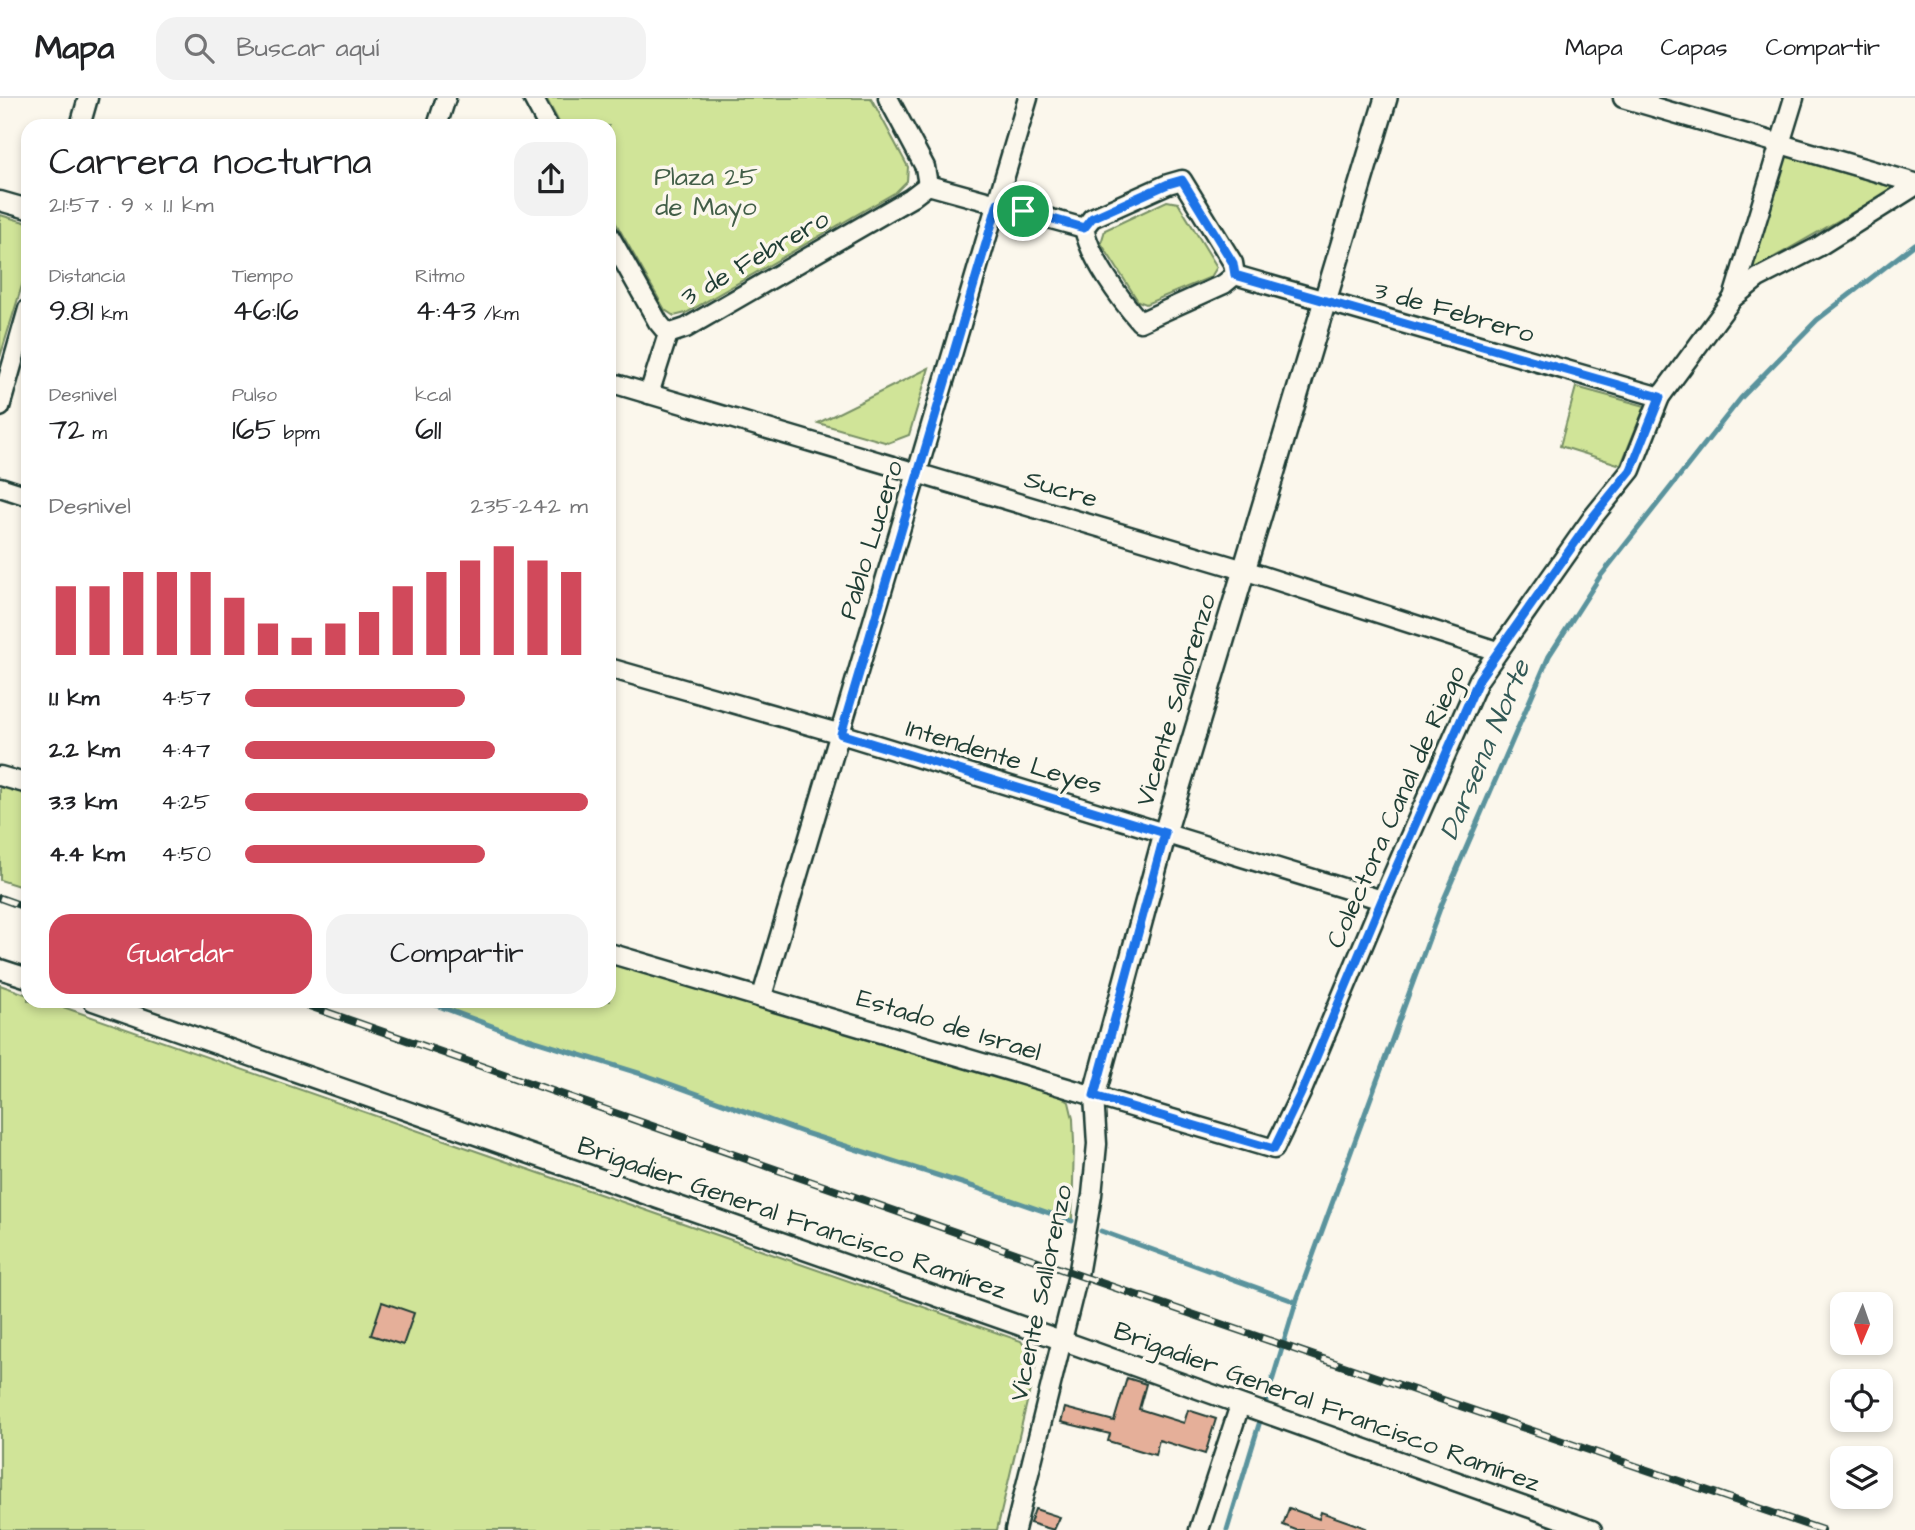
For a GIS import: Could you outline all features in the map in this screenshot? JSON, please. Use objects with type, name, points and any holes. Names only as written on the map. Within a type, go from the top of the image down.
[{"type":"street","points":[[82,119],[88,98]]},
{"type":"street","points":[[439,119],[446,98]]},
{"type":"street","points":[[533,98],[544,119]]},
{"type":"street","points":[[888,98],[925,167],[928,185],[1084,228]]},
{"type":"street","name":"Pablo Lucero","points":[[762,996],[1028,98]]},
{"type":"street","name":"Vicente Sallorenzo","points":[[1015,1530],[1079,1275],[1097,1144],[1094,1096],[1165,833],[1386,98]]},
{"type":"street","points":[[1623,98],[1915,185]]},
{"type":"street","points":[[1732,298],[1794,98]]},
{"type":"street","points":[[1182,180],[1233,263],[1235,275],[1224,284],[1140,322],[1129,310],[1088,244],[1084,228],[1092,218],[1182,180]]},
{"type":"street","name":"3 de Febrero","points":[[616,247],[658,322],[668,334],[686,328],[911,198],[928,185]]},
{"type":"street","name":"Colectora Canal de Riego","points":[[1274,1149],[1301,1093],[1479,679],[1593,517],[1631,470],[1660,397],[1732,298],[1758,278],[1818,247],[1915,185]]},
{"type":"street","points":[[0,201],[21,207]]},
{"type":"street","name":"3 de Febrero","points":[[1235,275],[1660,397]]},
{"type":"street","points":[[0,407],[21,334]]},
{"type":"street","points":[[649,394],[668,334]]},
{"type":"street","name":"Sucre","points":[[616,384],[1244,570],[1497,651]]},
{"type":"street","points":[[0,488],[21,494]]},
{"type":"street","name":"Intendente Leyes","points":[[616,670],[841,734],[1382,900]]},
{"type":"street","points":[[0,776],[21,783]]},
{"type":"street","name":"Estado de Israel","points":[[616,955],[1274,1149]]},
{"type":"street","points":[[0,969],[21,976]]},
{"type":"street","name":"Brigadier General Francisco Ramírez","points":[[113,1008],[1061,1340],[1592,1530]]},
{"type":"street","points":[[1199,1530],[1240,1405]]},
{"type":"green space","name":"Plaza 25 de Mayo","points":[[546,98],[871,98],[908,167],[907,181],[896,192],[686,313],[674,316],[665,310],[616,223],[616,119],[557,119]]},
{"type":"green space","points":[[1784,156],[1895,188],[1750,271]]},
{"type":"green space","points":[[1167,201],[1178,203],[1217,267],[1211,277],[1146,304],[1138,301],[1101,243],[1105,230]]},
{"type":"green space","points":[[0,215],[21,221],[21,289],[0,357]]},
{"type":"green space","points":[[929,368],[909,435],[888,443],[818,423]]},
{"type":"green space","points":[[1576,387],[1645,406],[1621,465],[1560,446]]},
{"type":"green space","points":[[0,782],[21,788],[21,887],[0,880]]},
{"type":"green space","points":[[616,964],[1057,1094],[1069,1102],[1073,1119],[1072,1221],[805,1133],[648,1076],[519,1036],[444,1008],[616,1008]]},
{"type":"green space","points":[[0,985],[21,992],[21,1008],[66,1008],[1021,1341],[1036,1364],[997,1530],[0,1530]]},
{"type":"building","points":[[382,1302],[414,1313],[403,1345],[371,1335]]},
{"type":"building","points":[[1127,1378],[1146,1384],[1139,1409],[1184,1423],[1188,1410],[1216,1419],[1205,1454],[1159,1440],[1155,1455],[1108,1441],[1110,1434],[1061,1422],[1065,1408],[1114,1421]]},
{"type":"building","points":[[1289,1508],[1319,1519],[1321,1512],[1366,1528],[1296,1530],[1283,1525]]},
{"type":"building","points":[[1035,1509],[1060,1517],[1054,1530],[1030,1523]]},
{"type":"waterway","name":"Darsena Norte","points":[[1227,1530],[1296,1302],[1441,906],[1549,656],[1599,578],[1741,398],[1817,320],[1915,244]]},
{"type":"waterway","points":[[444,1008],[519,1036],[648,1076],[805,1133],[1072,1221]]},
{"type":"waterway","points":[[1101,1231],[1296,1302]]},
{"type":"railway","points":[[0,898],[21,906]]},
{"type":"railway","points":[[315,1008],[1078,1275],[1822,1530]]},
{"type":"route","points":[[1182,180],[1233,263],[1235,275],[1660,397],[1631,470],[1593,517],[1479,679],[1301,1093],[1274,1149],[1094,1096],[1165,833],[841,734],[998,203],[1023,211],[1084,228],[1092,218],[1182,180]]}]
